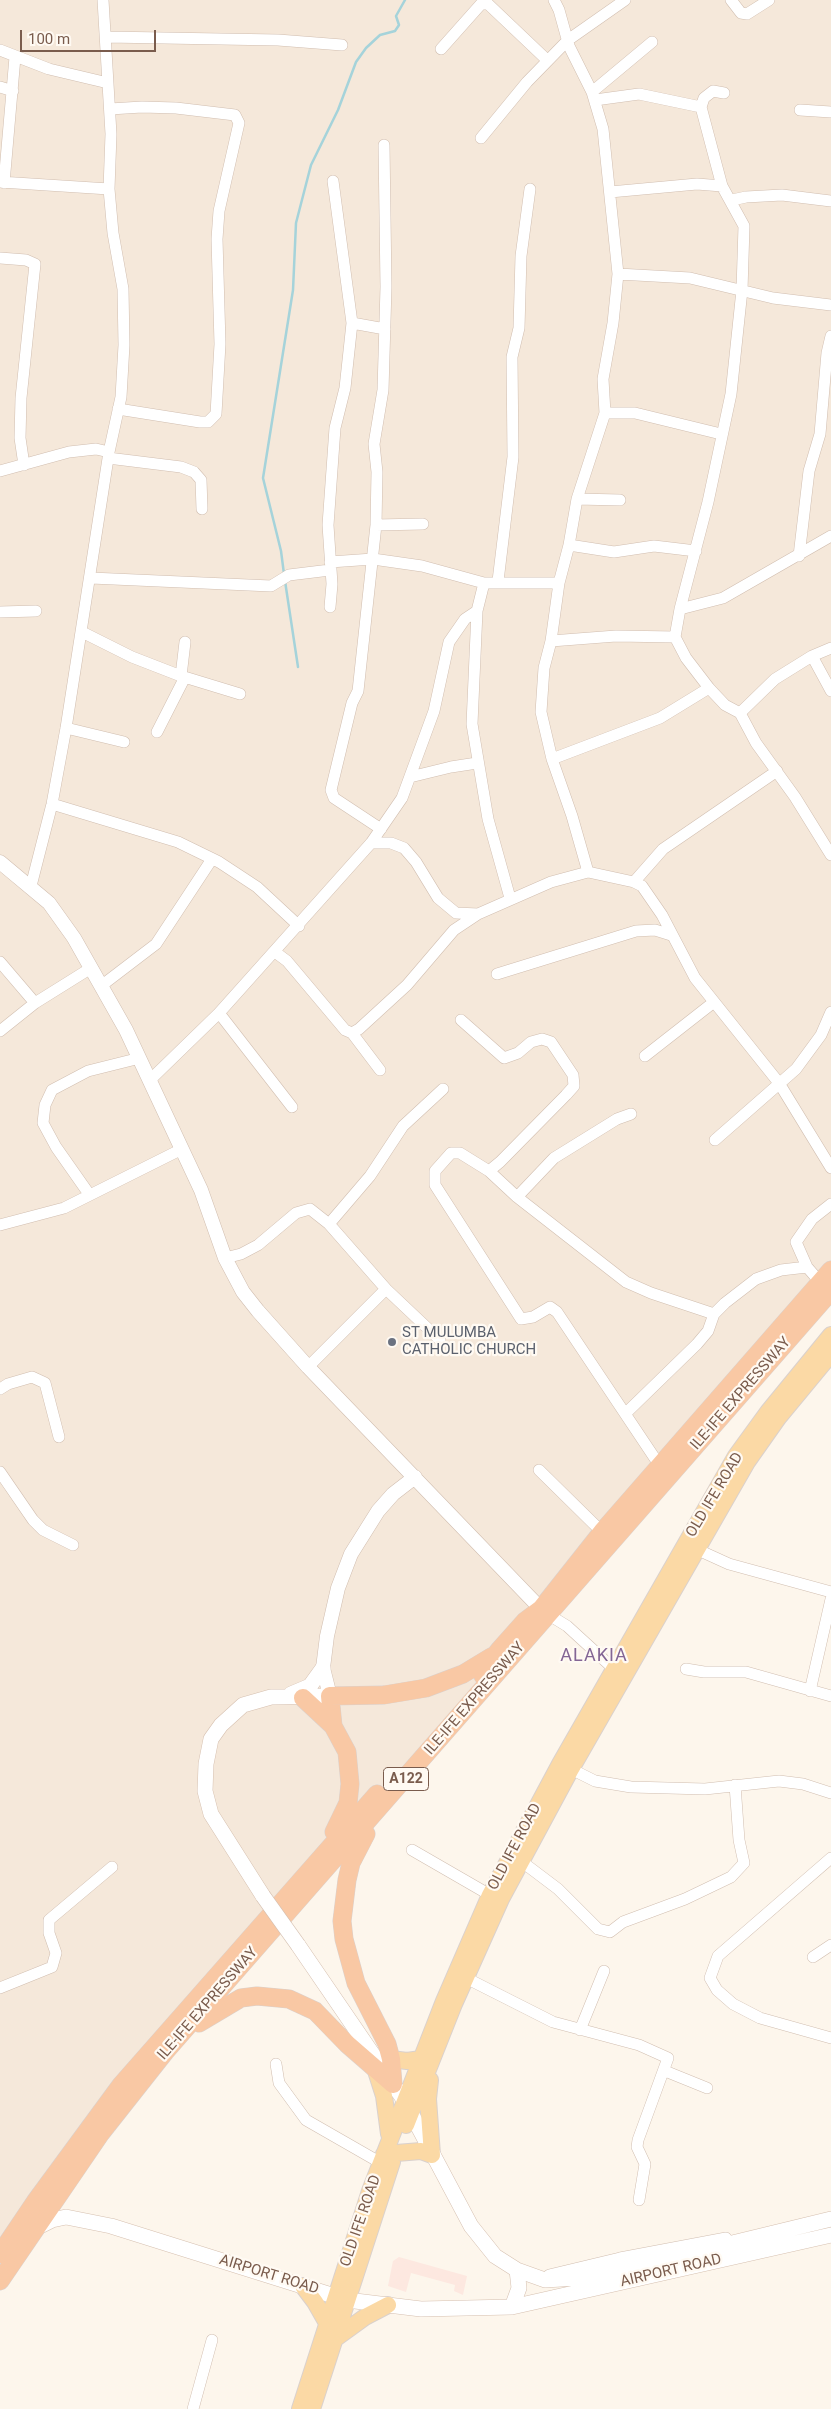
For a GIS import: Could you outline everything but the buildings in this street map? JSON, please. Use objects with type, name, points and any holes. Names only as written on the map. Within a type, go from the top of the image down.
[{"type":"highway","name":"ILE-IFE EXPRESSWAY","points":[[0,2254],[55,2173],[121,2085],[310,1868],[493,1664],[496,1654],[525,1621],[545,1612],[602,1532],[827,1281]]},
{"type":"highway","name":"ILE-IFE EXPRESSWAY","points":[[0,2281],[101,2133],[165,2052],[402,1783],[827,1281]]},
{"type":"highway","points":[[333,1726],[330,1696],[384,1695],[426,1688],[462,1674],[496,1654]]},
{"type":"highway","points":[[303,1698],[333,1726],[347,1752],[350,1784],[348,1804],[330,1840],[310,1868]]},
{"type":"highway","points":[[393,2084],[391,2058],[387,2044],[351,1971],[342,1921],[351,1863],[359,1846],[402,1783]]},
{"type":"highway","points":[[165,2052],[194,2026],[226,2005],[241,1998],[272,1996],[289,1999],[315,2011],[376,2071],[393,2084]]},
{"type":"main road","name":"OLD IFE ROAD","points":[[426,2061],[501,1899],[736,1456],[768,1412],[831,1335]]},
{"type":"main road","name":"OLD IFE ROAD","points":[[312,2409],[336,2338],[342,2298],[388,2152],[426,2061],[490,1895],[614,1670],[635,1645],[696,1550],[747,1462],[778,1418],[831,1354]]},
{"type":"main road","points":[[285,1697],[310,1686],[323,1668]]},
{"type":"main road","points":[[330,1696],[303,1698],[271,1696],[243,1705],[231,1715],[211,1739],[206,1764],[205,1792],[211,1814],[263,1896],[408,2106],[432,2155],[484,2244],[494,2256],[517,2270],[519,2288],[512,2307]]},
{"type":"main road","points":[[391,2058],[407,2061],[426,2061],[432,2155]]},
{"type":"main road","points":[[376,2071],[384,2096],[388,2152],[421,2151],[432,2155]]},
{"type":"main road","name":"AIRPORT ROAD","points":[[33,2230],[52,2220],[66,2217],[111,2226],[342,2298],[421,2309],[512,2307],[752,2246],[831,2218]]},
{"type":"main road","name":"AIRPORT ROAD","points":[[517,2270],[537,2278],[559,2281],[752,2246],[831,2235]]},
{"type":"main road","points":[[303,2286],[327,2323]]},
{"type":"main road","name":"OLD IFE ROAD","points":[[300,2409],[327,2323],[342,2298]]},
{"type":"main road","points":[[336,2338],[365,2317],[388,2305]]},
{"type":"street","points":[[31,886],[52,804],[66,728],[72,680],[82,632],[109,455],[118,409],[124,345],[123,289],[113,233],[109,189],[110,110],[103,0]]},
{"type":"street","points":[[554,0],[568,40],[593,96],[603,128],[618,274],[613,323],[603,380],[604,413],[577,499],[569,545],[559,583],[551,641],[544,668],[541,712],[552,759],[572,816],[588,872]]},
{"type":"street","points":[[481,138],[547,60],[568,40],[625,0]]},
{"type":"street","points":[[731,0],[741,14],[747,14],[769,0]]},
{"type":"street","points":[[442,49],[481,4],[488,4],[547,60]]},
{"type":"street","points":[[106,37],[278,40],[342,45]]},
{"type":"street","points":[[593,96],[652,42]]},
{"type":"street","points":[[0,50],[49,69],[108,83]]},
{"type":"street","points":[[15,57],[2,182],[109,189]]},
{"type":"street","points":[[0,88],[12,90]]},
{"type":"street","points":[[724,93],[713,92],[704,98],[701,107],[722,186],[732,200],[744,226],[742,290],[731,394],[675,637],[686,658],[709,688],[726,705],[740,713],[756,743],[831,855]]},
{"type":"street","points":[[593,96],[639,94],[701,107]]},
{"type":"street","points":[[110,110],[142,107],[176,108],[235,115],[238,122],[219,211],[216,239],[220,344],[216,414],[208,422],[200,422],[118,409]]},
{"type":"street","points":[[800,110],[831,112]]},
{"type":"street","points":[[381,828],[334,798],[331,790],[352,703],[358,691],[376,525],[377,472],[374,444],[384,390],[386,287],[384,145]]},
{"type":"street","points":[[330,607],[328,525],[335,428],[345,388],[352,323],[333,181]]},
{"type":"street","points":[[610,192],[697,184],[722,186]]},
{"type":"street","points":[[498,582],[513,457],[512,357],[519,328],[521,256],[530,189]]},
{"type":"street","points":[[732,200],[746,197],[782,195],[831,201]]},
{"type":"street","points":[[0,258],[26,260],[35,264],[21,398],[20,438],[24,465]]},
{"type":"street","points":[[618,274],[690,278],[773,298],[831,306]]},
{"type":"street","points":[[352,323],[384,329]]},
{"type":"street","points":[[799,556],[809,471],[820,434],[827,352],[831,336]]},
{"type":"street","points":[[604,413],[635,413],[721,434]]},
{"type":"street","points":[[820,434],[831,427]]},
{"type":"street","points":[[0,471],[69,452],[96,449],[109,455],[181,467],[194,472],[201,480],[202,509]]},
{"type":"street","points":[[577,499],[620,500]]},
{"type":"street","points":[[376,525],[423,524]]},
{"type":"street","points":[[680,610],[723,598],[831,536]]},
{"type":"street","points":[[569,545],[614,552],[654,546],[696,551]]},
{"type":"street","points":[[91,578],[271,586],[289,575],[373,559],[422,566],[484,583],[559,583]]},
{"type":"street","points":[[484,583],[477,610],[472,717],[477,763],[488,819],[510,898]]},
{"type":"street","points":[[150,1080],[180,1048],[219,1013],[372,843],[402,798],[434,711],[449,642],[464,619],[477,610]]},
{"type":"street","points":[[0,612],[36,611]]},
{"type":"street","points":[[82,632],[132,657],[181,676],[240,694]]},
{"type":"street","points":[[551,641],[616,636],[675,637]]},
{"type":"street","points":[[157,732],[183,681],[181,676],[185,642]]},
{"type":"street","points":[[740,713],[775,679],[812,656],[831,648]]},
{"type":"street","points":[[812,656],[831,691]]},
{"type":"street","points":[[552,759],[660,718],[709,688]]},
{"type":"street","points":[[66,728],[124,742]]},
{"type":"street","points":[[410,777],[450,767],[477,763]]},
{"type":"street","points":[[634,882],[663,849],[777,772]]},
{"type":"street","points":[[52,804],[178,842],[212,859],[256,888],[299,926]]},
{"type":"street","points":[[372,843],[391,844],[404,848],[416,862],[438,898],[456,913],[478,914]]},
{"type":"street","points":[[101,986],[156,944],[212,859]]},
{"type":"street","points":[[0,862],[49,903],[74,938],[91,968],[140,1058],[180,1150],[201,1190],[225,1258],[243,1292],[308,1366],[545,1612],[567,1626],[614,1670]]},
{"type":"street","points":[[275,952],[287,961],[344,1030],[352,1032],[360,1029],[407,985],[454,930],[478,914],[510,898],[551,882],[588,872],[634,882],[642,886],[662,915],[695,978],[779,1083],[831,1168]]},
{"type":"street","points":[[454,930],[456,913]]},
{"type":"street","points":[[496,974],[636,931],[655,930],[671,934]]},
{"type":"street","points":[[0,962],[36,1003]]},
{"type":"street","points":[[0,1031],[36,1003],[91,968]]},
{"type":"street","points":[[645,1056],[714,1002]]},
{"type":"street","points":[[715,1140],[796,1069],[816,1042],[831,1012]]},
{"type":"street","points":[[219,1013],[292,1107]]},
{"type":"street","points":[[461,1020],[504,1058],[518,1053],[530,1042],[542,1039],[551,1042],[574,1075],[574,1086],[570,1091],[489,1171]]},
{"type":"street","points":[[352,1032],[380,1070]]},
{"type":"street","points":[[89,1194],[56,1147],[44,1123],[45,1105],[52,1090],[88,1071],[140,1058]]},
{"type":"street","points":[[329,1224],[370,1176],[403,1126],[443,1089]]},
{"type":"street","points":[[517,1197],[554,1158],[617,1119],[631,1114]]},
{"type":"street","points":[[0,1225],[64,1208],[180,1150]]},
{"type":"street","points":[[660,1466],[557,1312],[550,1307],[532,1317],[521,1319],[435,1185],[435,1171],[451,1153],[460,1153],[489,1171],[517,1197],[626,1282],[651,1293],[714,1314]]},
{"type":"street","points":[[827,1281],[807,1267],[796,1242],[812,1219],[831,1204]]},
{"type":"street","points":[[225,1258],[241,1254],[258,1245],[296,1213],[310,1209],[329,1224],[386,1289],[440,1340]]},
{"type":"street","points":[[626,1413],[697,1344],[708,1331],[714,1314],[756,1279],[781,1270],[807,1267]]},
{"type":"street","points":[[308,1366],[386,1289]]},
{"type":"street","points":[[0,1389],[8,1384],[32,1377],[45,1383],[59,1437]]},
{"type":"street","points":[[394,1494],[398,1460]]},
{"type":"street","points":[[539,1470],[602,1532]]},
{"type":"street","points":[[0,1472],[32,1520],[43,1530],[73,1545]]},
{"type":"street","points":[[330,1696],[323,1668],[338,1588],[351,1554],[378,1511],[394,1494],[415,1478]]},
{"type":"street","points":[[696,1550],[729,1564],[831,1592]]},
{"type":"street","points":[[810,1691],[831,1600]]},
{"type":"street","points":[[686,1669],[704,1672],[746,1672],[831,1696]]},
{"type":"street","points":[[571,1769],[595,1781],[631,1787],[666,1790],[779,1781],[803,1784],[831,1793]]},
{"type":"street","points":[[521,1861],[558,1889],[598,1929],[610,1932],[623,1922],[685,1899],[731,1877],[744,1863],[739,1840],[735,1785]]},
{"type":"street","points":[[412,1850],[490,1895]]},
{"type":"street","points":[[831,1858],[718,1956],[710,1978],[717,1990],[733,2004],[751,2013],[831,2038]]},
{"type":"street","points":[[0,1988],[52,1967],[56,1953],[49,1933],[49,1920],[112,1867]]},
{"type":"street","points":[[813,1957],[831,1945]]},
{"type":"street","points":[[580,2030],[604,1971]]},
{"type":"street","points":[[466,1978],[553,2022],[639,2044],[668,2058],[665,2071],[638,2140],[637,2146],[645,2164],[639,2200]]},
{"type":"street","points":[[276,2064],[279,2082],[306,2120],[388,2152]]},
{"type":"street","points":[[665,2071],[707,2088]]},
{"type":"street","points":[[537,2278],[620,2258],[831,2218]]},
{"type":"street","points":[[193,2409],[212,2340]]},
{"type":"shaded area","points":[[0,0],[831,0],[831,1284],[258,1942],[0,2273]]},
{"type":"shaded area","points":[[399,2257],[467,2276],[463,2295],[454,2291],[455,2285],[411,2273],[406,2292],[388,2286],[393,2261]]},
{"type":"waterway","points":[[284,574],[281,551],[263,478],[293,290],[296,223],[311,165],[338,110],[356,62],[366,48],[380,35],[395,31],[399,25],[396,16],[405,0]]},
{"type":"waterway","points":[[285,581],[298,667]]},
{"type":"place","name":"ST MULUMBA CATHOLIC CHURCH","points":[[392,1342]]},
{"type":"district","name":"ALAKIA","points":[[594,1656]]}]
